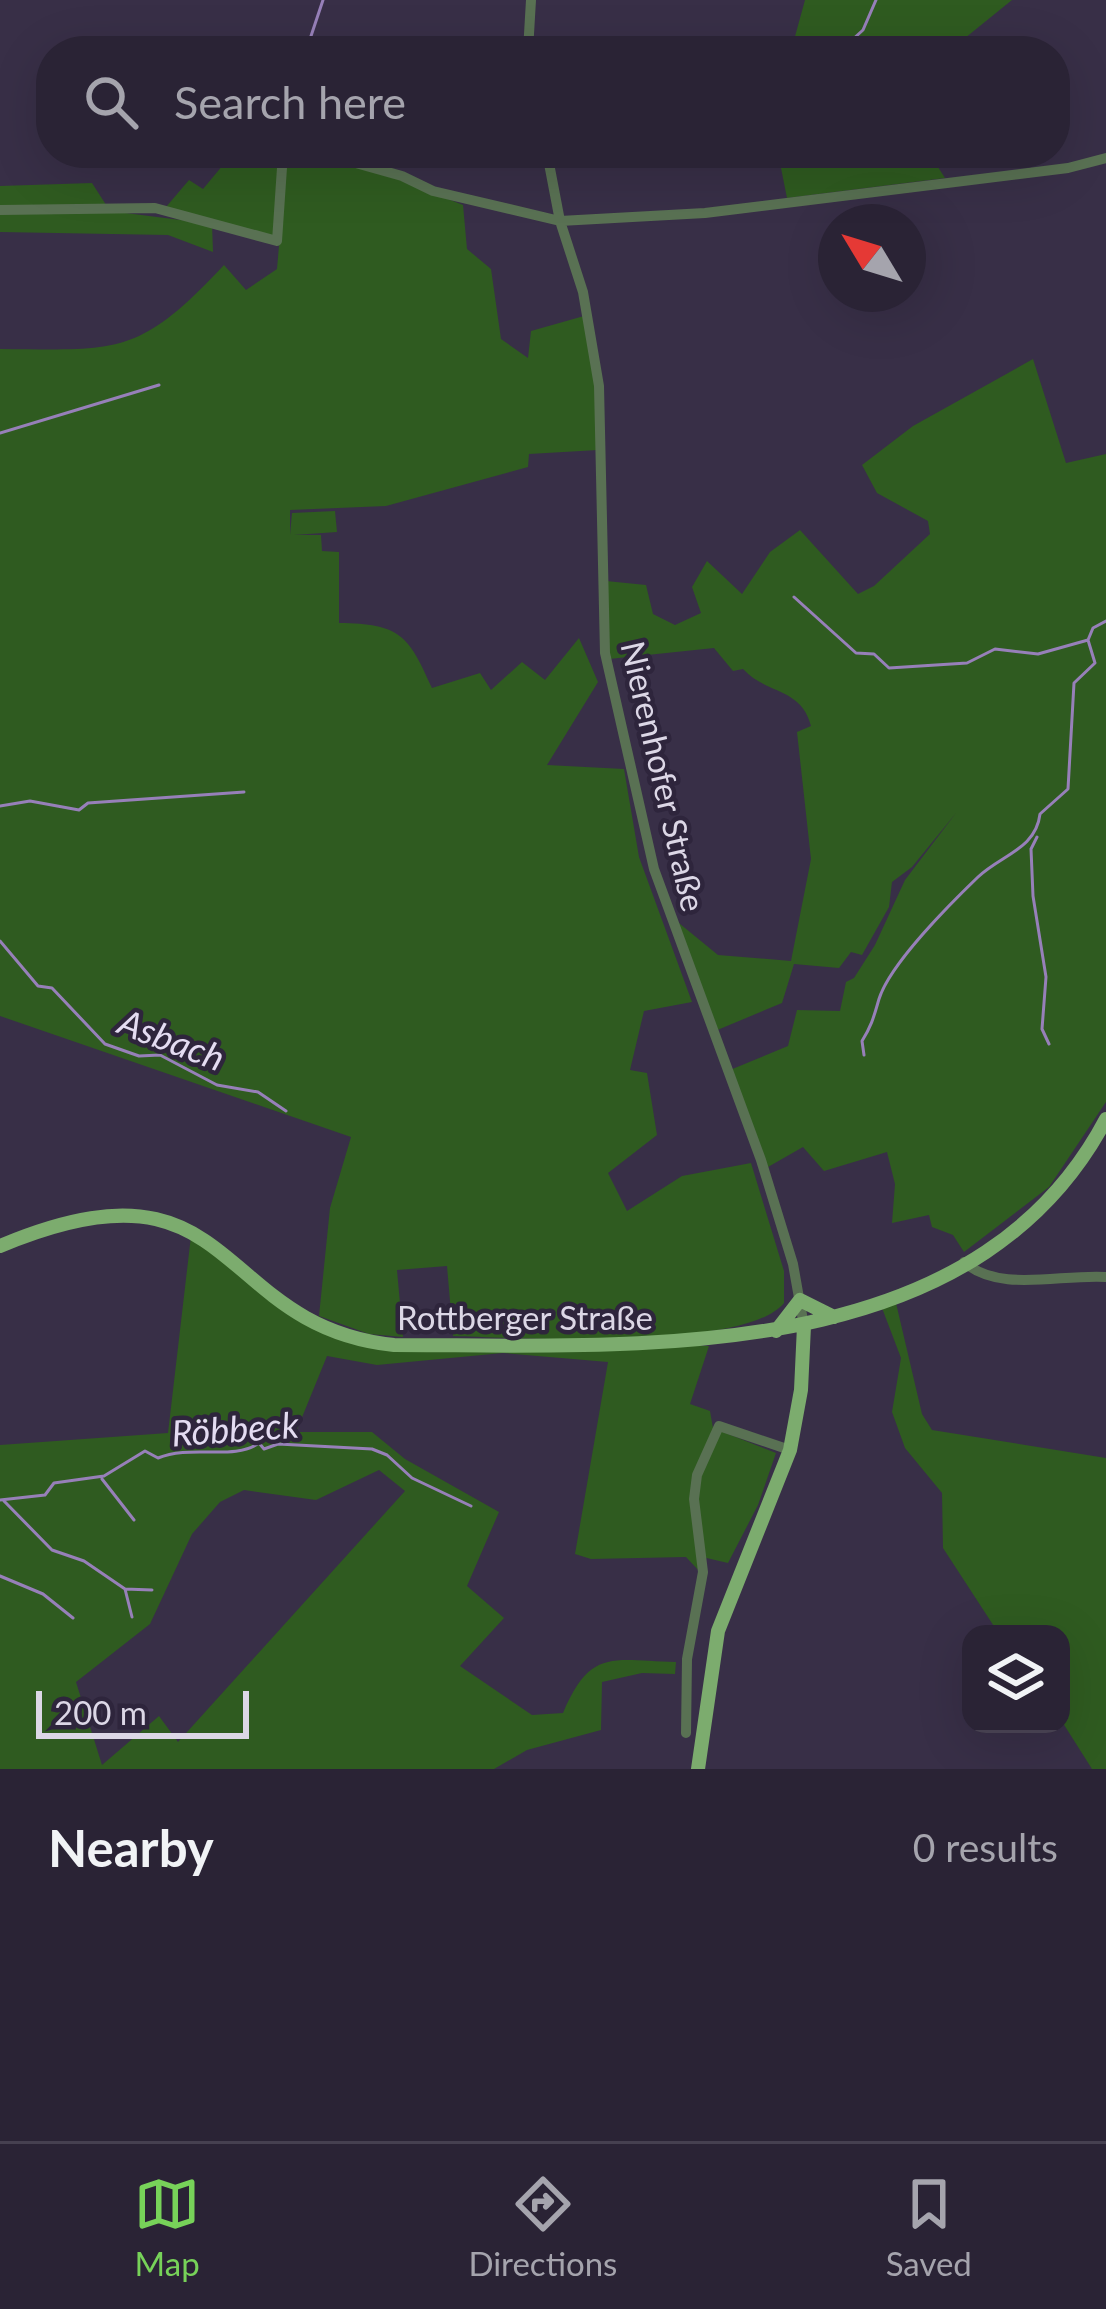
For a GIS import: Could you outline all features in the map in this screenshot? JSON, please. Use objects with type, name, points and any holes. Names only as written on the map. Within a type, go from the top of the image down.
[{"type":"main road","name":"Rottberger Straße","points":[[0,1246],[74,1217],[112,1212],[151,1216],[205,1238],[315,1323],[379,1343],[663,1344],[776,1331],[835,1318],[964,1262],[1044,1204],[1082,1159],[1106,1119]]},
{"type":"main road","points":[[803,1357],[794,1341],[776,1331],[800,1300],[835,1318]]},
{"type":"main road","points":[[700,1766],[718,1631],[790,1450],[803,1326]]},
{"type":"street","points":[[529,36],[531,0]]},
{"type":"street","points":[[1070,167],[1106,158]]},
{"type":"street","points":[[0,210],[155,208],[277,241],[282,168]]},
{"type":"street","points":[[373,168],[433,191],[560,220],[705,213],[1068,168]]},
{"type":"street","name":"Nierenhofer Straße","points":[[550,168],[560,220],[584,292],[599,386],[605,652],[660,889],[761,1160],[803,1326]]},
{"type":"street","points":[[964,1262],[996,1281],[1106,1277]]},
{"type":"street","points":[[686,1733],[687,1659],[703,1571],[694,1521],[697,1474],[719,1426],[790,1450]]},
{"type":"green space","points":[[805,0],[1012,0],[968,36],[795,36]]},
{"type":"green space","points":[[220,168],[278,168],[275,239],[166,207],[189,180],[203,189]]},
{"type":"green space","points":[[286,168],[368,168],[463,205],[467,249],[491,269],[501,339],[528,358],[531,331],[584,316],[596,386],[598,450],[529,454],[528,467],[386,506],[290,510],[290,535],[292,513],[335,511],[337,532],[294,535],[321,535],[322,551],[339,552],[339,623],[376,626],[399,636],[416,655],[432,688],[480,673],[491,690],[522,662],[545,680],[579,638],[598,682],[547,765],[624,769],[639,857],[692,1002],[644,1011],[630,1070],[647,1073],[657,1135],[608,1173],[627,1211],[682,1176],[751,1163],[784,1271],[784,1303],[761,1318],[725,1329],[629,1338],[453,1336],[447,1266],[397,1270],[403,1337],[369,1334],[319,1316],[330,1208],[351,1137],[0,1016],[0,349],[73,349],[125,342],[170,317],[224,265],[246,290],[277,269]]},
{"type":"green space","points":[[781,168],[939,168],[945,178],[787,198]]},
{"type":"green space","points":[[92,183],[110,211],[212,224],[213,252],[168,235],[0,232],[0,186]]},
{"type":"green space","points":[[1033,359],[1066,463],[1106,454],[1106,1102],[1049,1187],[964,1252],[953,1235],[932,1227],[929,1215],[892,1223],[895,1184],[887,1152],[824,1171],[803,1147],[768,1167],[730,1070],[788,1046],[797,1010],[840,1011],[846,982],[854,978],[875,945],[905,880],[956,813],[912,867],[892,882],[889,907],[862,955],[851,952],[839,968],[794,964],[782,1003],[715,1031],[674,919],[718,955],[791,961],[811,859],[797,732],[811,726],[800,704],[743,669],[733,671],[714,648],[609,659],[606,581],[646,585],[653,614],[675,625],[701,613],[692,587],[707,561],[742,594],[770,552],[800,530],[858,594],[874,586],[930,534],[928,521],[877,493],[862,465],[913,426]]},
{"type":"green space","points":[[191,1236],[351,1341],[709,1346],[690,1404],[710,1411],[713,1428],[776,1453],[758,1505],[728,1563],[698,1556],[700,1572],[686,1557],[591,1559],[575,1554],[608,1362],[503,1353],[377,1365],[327,1356],[296,1432],[372,1432],[405,1459],[499,1512],[467,1586],[504,1618],[460,1666],[532,1715],[563,1713],[584,1677],[606,1662],[676,1662],[675,1674],[642,1673],[602,1682],[601,1730],[527,1750],[494,1769],[0,1769],[0,1445],[168,1433]],"holes":[[[379,1470],[405,1491],[178,1742],[159,1716],[102,1765],[76,1682],[150,1624],[192,1534],[220,1502],[244,1490],[316,1500]]]},
{"type":"green space","points":[[896,1303],[922,1414],[932,1430],[1106,1458],[1106,1769],[1092,1769],[1069,1733],[1070,1625],[993,1625],[943,1548],[942,1493],[905,1448],[892,1412],[901,1358],[882,1308]]},
{"type":"waterway","points":[[311,36],[323,0]]},
{"type":"waterway","points":[[856,36],[876,0]]},
{"type":"waterway","points":[[0,433],[159,385]]},
{"type":"waterway","points":[[794,597],[856,653],[874,654],[889,668],[967,663],[995,649],[1038,654],[1088,640],[1093,628],[1106,621]]},
{"type":"waterway","points":[[864,1055],[862,1041],[879,999],[908,952],[978,877],[1025,844],[1040,814],[1068,789],[1074,683],[1095,663],[1088,640]]},
{"type":"waterway","points":[[0,806],[30,801],[79,810],[88,803],[244,792]]},
{"type":"waterway","points":[[1037,837],[1031,849],[1033,896],[1046,977],[1042,1029],[1049,1044]]},
{"type":"waterway","name":"Asbach","points":[[0,941],[38,986],[52,988],[105,1044],[139,1056],[160,1055],[217,1085],[258,1092],[286,1111]]},
{"type":"waterway","name":"Röbbeck","points":[[0,1500],[45,1495],[54,1483],[104,1476],[145,1451],[158,1458],[184,1452],[237,1451],[259,1443],[264,1449],[278,1444],[372,1449],[387,1455],[412,1478],[471,1506]]},
{"type":"waterway","points":[[102,1479],[134,1520]]},
{"type":"waterway","points":[[4,1501],[52,1550],[84,1561],[125,1589],[132,1617]]},
{"type":"waterway","points":[[0,1576],[43,1594],[73,1618]]},
{"type":"waterway","points":[[125,1589],[152,1590]]}]
